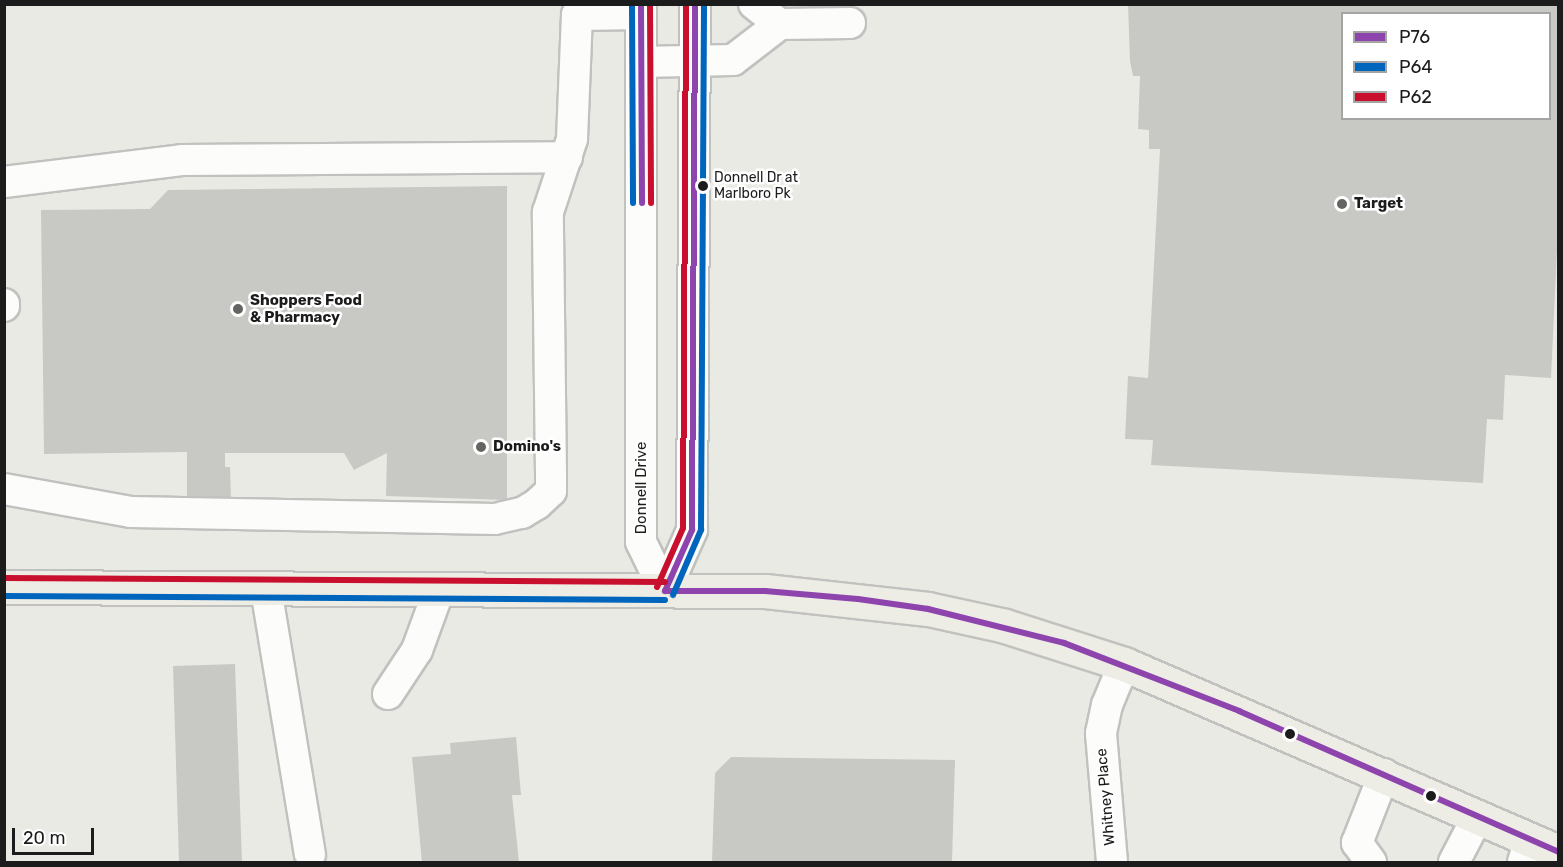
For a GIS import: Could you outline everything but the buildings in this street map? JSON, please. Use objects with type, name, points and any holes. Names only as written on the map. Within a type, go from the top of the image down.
[{"type":"main road","points":[[4,587],[765,591],[928,609],[1005,626],[1124,664],[1478,816],[1537,852]]},
{"type":"street","points":[[665,591],[692,530],[695,4]]},
{"type":"street","points":[[754,4],[780,24]]},
{"type":"street","points":[[4,489],[131,512],[495,519],[537,504],[551,491],[548,212],[567,156],[575,106],[577,15],[641,9]]},
{"type":"street","name":"Donnell Drive","points":[[641,9],[641,542],[665,591]]},
{"type":"street","points":[[641,62],[733,60],[780,24],[850,23]]},
{"type":"street","points":[[4,182],[182,160],[567,156]]},
{"type":"street","points":[[267,589],[310,854]]},
{"type":"street","points":[[388,694],[417,650],[439,590]]},
{"type":"street","name":"Whitney Place","points":[[1112,862],[1101,733],[1107,705],[1124,664]]},
{"type":"street","points":[[1371,862],[1357,843],[1384,774]]},
{"type":"street","points":[[1454,862],[1478,816]]},
{"type":"transit line","name":"P64","points":[[632,4],[633,203]]},
{"type":"transit line","name":"P76","points":[[641,4],[642,203]]},
{"type":"transit line","name":"P62","points":[[650,4],[651,203]]},
{"type":"transit line","name":"P62","points":[[657,587],[683,528],[686,4]]},
{"type":"transit line","name":"P76","points":[[665,591],[692,530],[695,4]]},
{"type":"transit line","name":"P64","points":[[673,595],[701,530],[704,4]]},
{"type":"transit line","name":"P62","points":[[4,578],[665,582]]},
{"type":"transit line","name":"P76","points":[[665,591],[765,591],[858,599],[928,609],[1064,643],[1239,711],[1558,852]]},
{"type":"transit line","name":"P64","points":[[4,596],[665,600]]},
{"type":"place","name":"Donnell Dr at Marlboro Pk","points":[[703,186]]},
{"type":"place","name":"Target","points":[[1342,204]]},
{"type":"place","name":"Shoppers Food & Pharmacy","points":[[238,309]]},
{"type":"place","name":"Domino's","points":[[481,447]]}]
